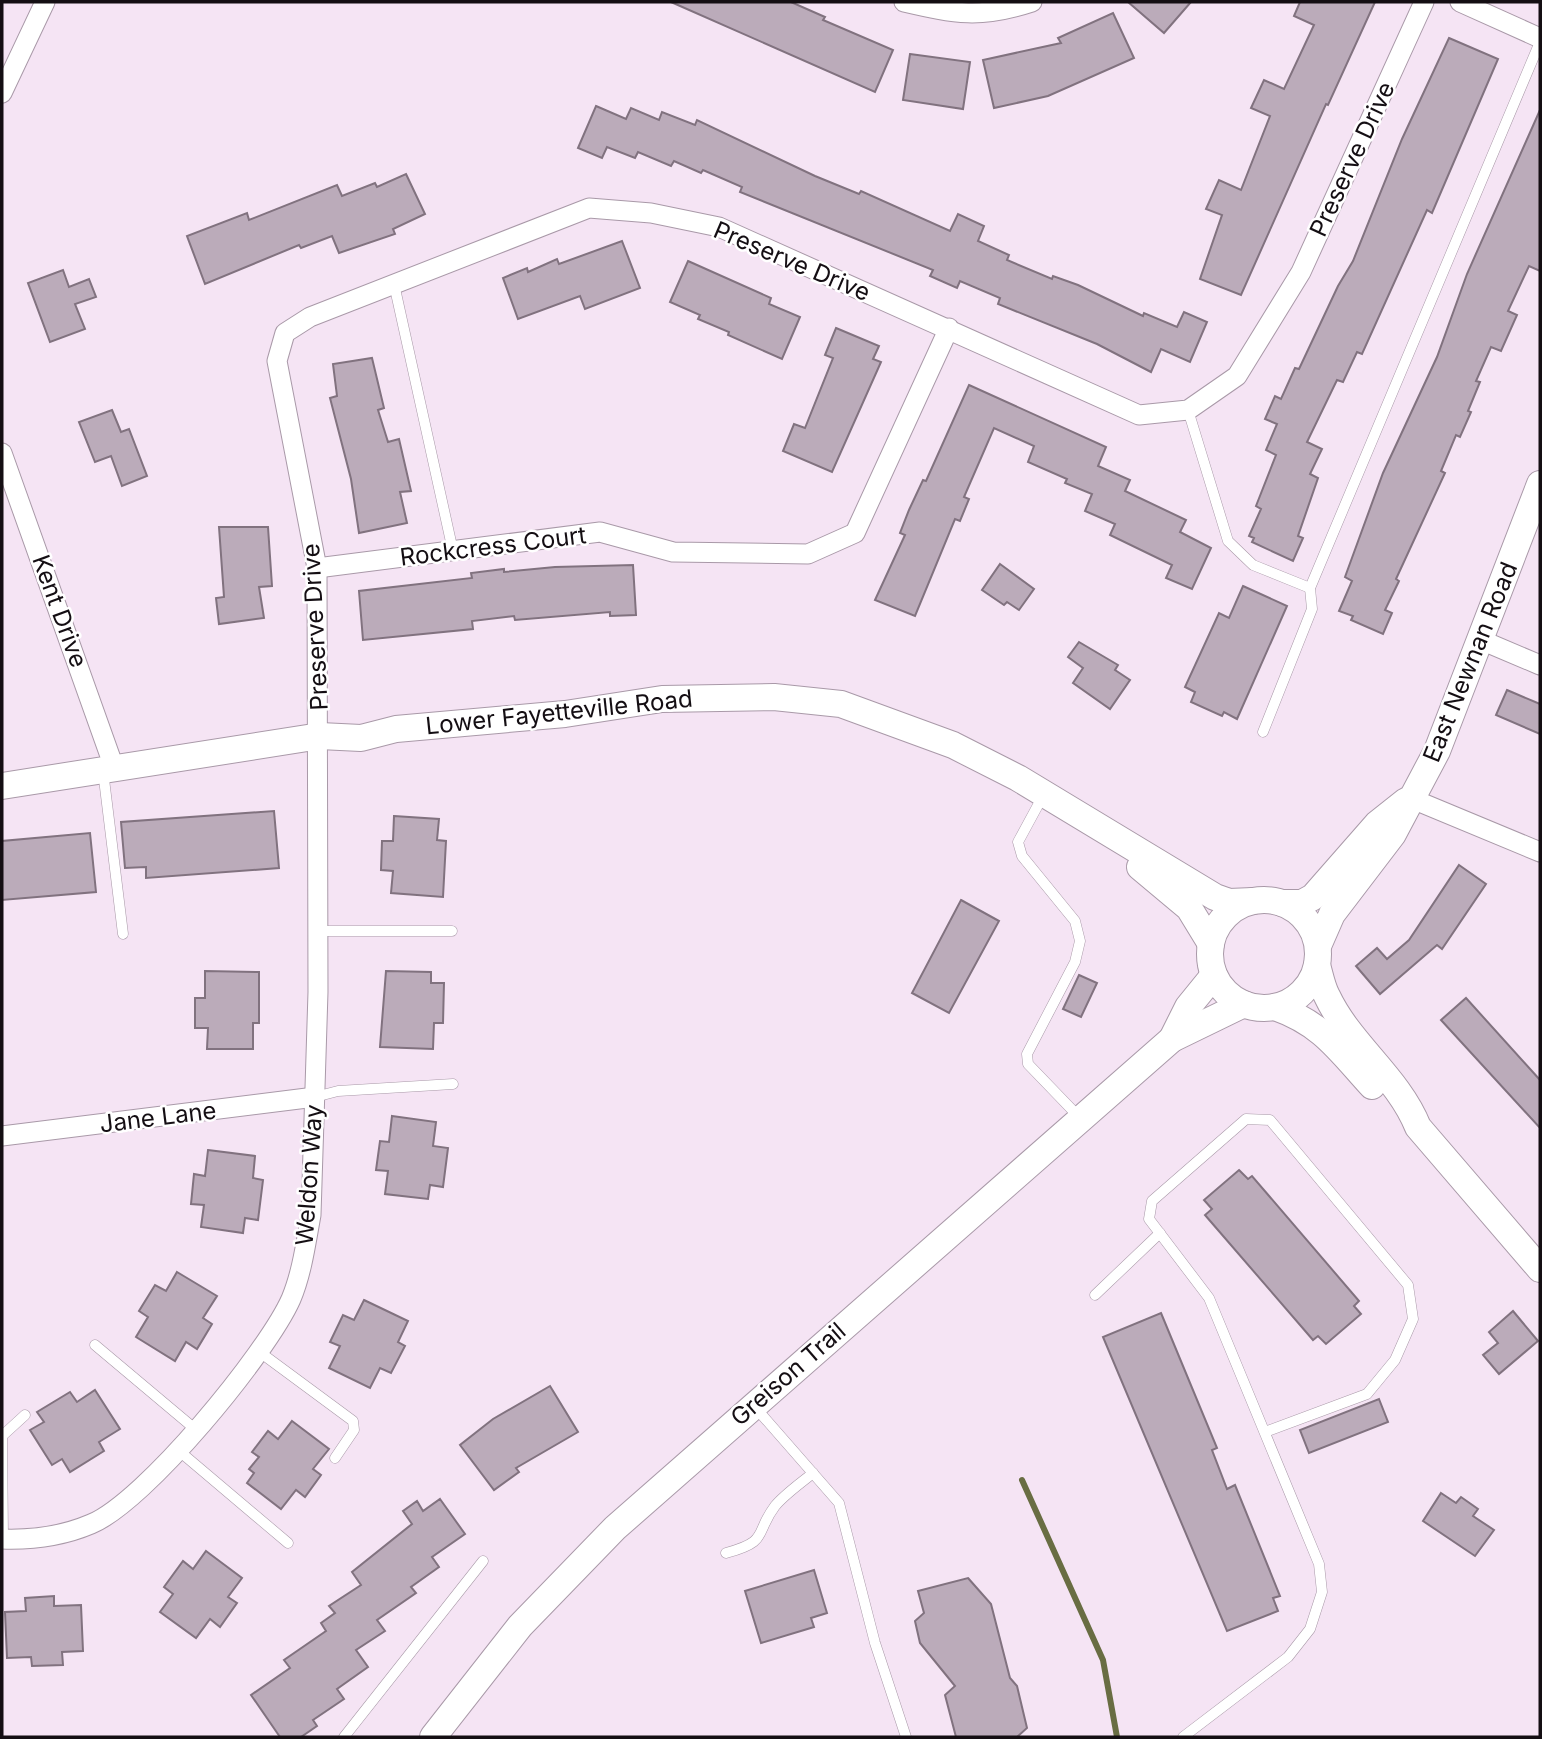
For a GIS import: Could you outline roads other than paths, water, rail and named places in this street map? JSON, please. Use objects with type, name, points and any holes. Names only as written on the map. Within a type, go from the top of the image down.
[{"type":"street","points":[[4,80],[45,2]]},
{"type":"street","points":[[904,2],[958,15],[1002,12],[1032,2]]},
{"type":"street","name":"Preserve Drive","points":[[320,736],[317,568],[277,361],[285,333],[310,317],[589,208],[651,213],[719,227],[1139,415],[1188,410],[1237,376],[1300,272],[1424,2]]},
{"type":"street","points":[[1460,2],[1540,40]]},
{"type":"street","name":"Rockcress Court","points":[[317,568],[600,533],[673,552],[808,554],[855,533],[949,328]]},
{"type":"street","name":"Kent Drive","points":[[2,453],[109,771]]},
{"type":"street","name":"East Newnan Road","points":[[1317,955],[1332,914],[1393,834],[1437,751],[1540,484]]},
{"type":"street","points":[[1480,640],[1540,665]]},
{"type":"street","name":"Lower Fayetteville Road","points":[[2,786],[320,736],[361,738],[396,729],[565,714],[662,699],[774,697],[841,705],[953,745],[1044,794],[1215,897],[1229,902],[1253,901]]},
{"type":"street","name":"Weldon Way","points":[[2,1539],[31,1540],[92,1524],[148,1483],[261,1353],[292,1298],[311,1215],[320,736]]},
{"type":"street","points":[[1410,798],[1540,852]]},
{"type":"street","name":"East Newnan Road","points":[[1282,904],[1302,903],[1313,897],[1377,824],[1410,798]]},
{"type":"street","name":"Lower Fayetteville Road","points":[[1092,824],[1112,846],[1189,908],[1211,944]]},
{"type":"street","points":[[1418,1127],[1408,1103],[1365,1052],[1326,996],[1306,920],[1282,904],[1253,901],[1226,916],[1211,944],[1214,975],[1226,992],[1244,1004],[1275,1007],[1301,1016],[1320,1029],[1396,1113],[1418,1127],[1540,1269]]},
{"type":"street","points":[[1275,1007],[1303,992],[1317,955]]},
{"type":"street","name":"Greison Trail","points":[[1172,1039],[1188,1007],[1214,975]]},
{"type":"street","name":"Greison Trail","points":[[433,1737],[520,1626],[615,1528],[753,1404],[1172,1039],[1244,1004]]},
{"type":"street","name":"Jane Lane","points":[[2,1136],[315,1097]]},
{"type":"lane","points":[[1263,732],[1311,609],[1310,588],[1540,40]]},
{"type":"lane","points":[[394,284],[453,551]]},
{"type":"lane","points":[[1188,410],[1228,541],[1253,565],[1310,588]]},
{"type":"lane","points":[[109,771],[123,934]]},
{"type":"lane","points":[[1044,794],[1018,842],[1022,856],[1075,921],[1080,941],[1075,962],[1027,1054],[1028,1065],[1081,1119]]},
{"type":"lane","points":[[318,930],[452,931]]},
{"type":"lane","points":[[315,1097],[338,1091],[453,1084]]},
{"type":"lane","points":[[1184,1737],[1288,1657],[1311,1629],[1322,1592],[1319,1564],[1209,1298],[1149,1219],[1152,1200],[1246,1119],[1270,1120],[1408,1285],[1413,1319],[1395,1360],[1367,1394],[1265,1432]]},
{"type":"lane","points":[[1095,1295],[1160,1233]]},
{"type":"lane","points":[[95,1345],[195,1429]]},
{"type":"lane","points":[[261,1353],[353,1421],[354,1430],[335,1458]]},
{"type":"lane","points":[[753,1404],[839,1503],[875,1643],[906,1737]]},
{"type":"lane","points":[[2,1539],[2,1436],[8,1427],[25,1415]]},
{"type":"lane","points":[[177,1449],[288,1543]]},
{"type":"lane","points":[[726,1553],[749,1547],[764,1532],[775,1507],[813,1473]]},
{"type":"lane","points":[[344,1737],[483,1561]]},
{"type":"waterway","points":[[1022,1480],[1103,1660],[1117,1737]]}]
